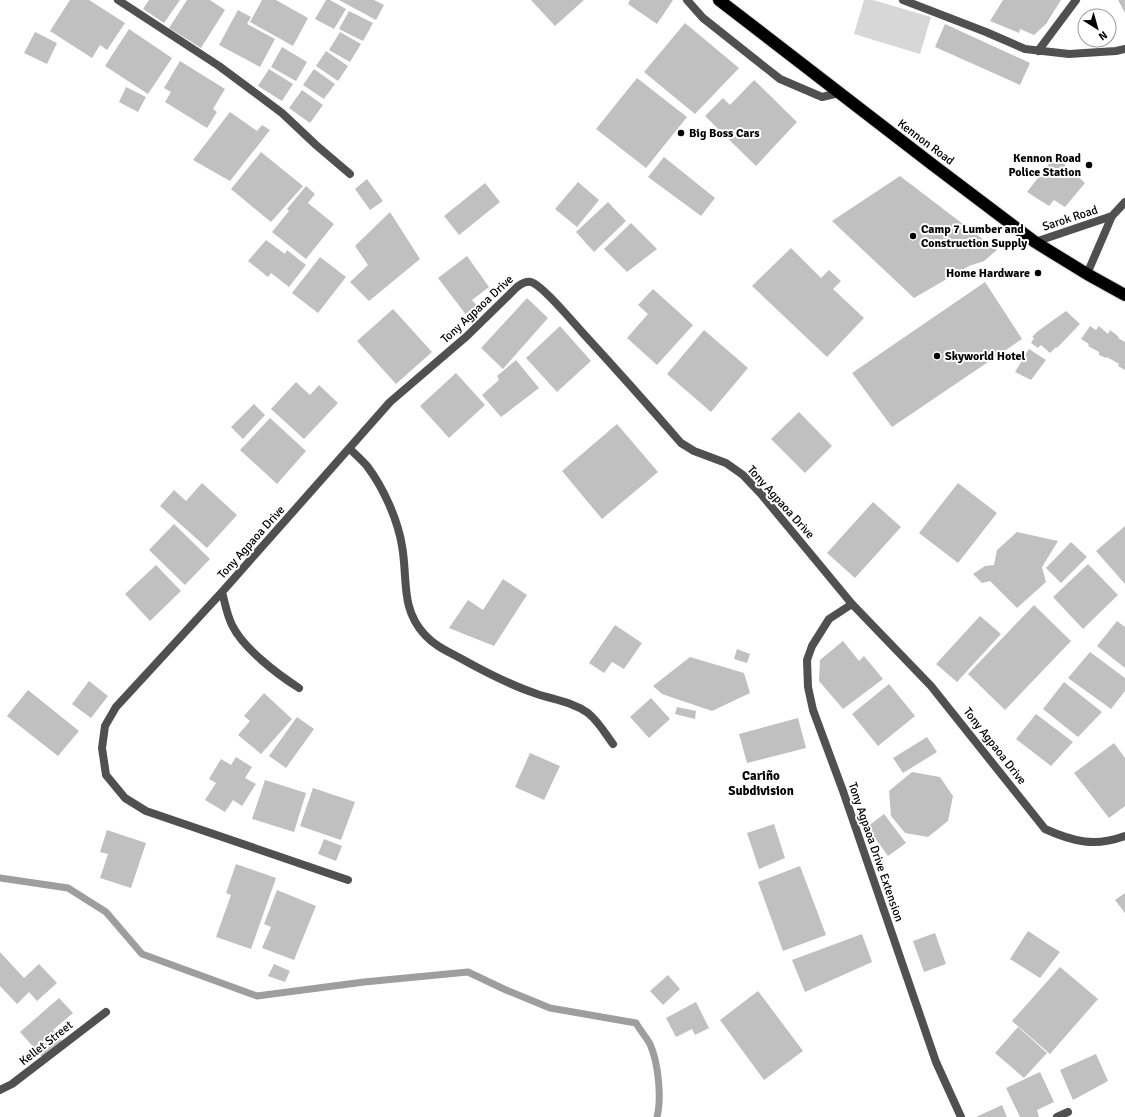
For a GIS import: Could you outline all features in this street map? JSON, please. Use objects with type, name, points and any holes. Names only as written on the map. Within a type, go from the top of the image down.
[{"type":"highway","name":"Kennon Road","points":[[719,0],[1036,242],[1087,274],[1125,295]]},
{"type":"street","points":[[118,0],[218,66],[282,113],[350,174]]},
{"type":"street","points":[[687,0],[703,18],[780,79],[822,97],[839,93]]},
{"type":"street","points":[[903,0],[986,32],[1025,49],[1069,54],[1125,49]]},
{"type":"street","points":[[1038,51],[1076,0]]},
{"type":"street","name":"Sarok Road","points":[[1087,274],[1112,216],[1125,202]]},
{"type":"street","name":"Sarok Road","points":[[1036,242],[1112,216]]},
{"type":"street","name":"Tony Agpaoa Drive","points":[[348,880],[146,811],[125,798],[106,775],[102,748],[105,726],[116,707],[222,592],[390,402],[468,336],[517,286],[531,282],[537,285],[549,296],[681,443],[694,451],[726,463],[743,475],[761,494],[852,604],[931,686],[1045,829],[1059,835],[1091,843],[1105,842],[1125,836]]},
{"type":"street","points":[[350,449],[366,466],[382,492],[395,520],[402,546],[406,596],[411,614],[418,627],[436,645],[476,667],[506,682],[537,694],[561,700],[582,710],[598,724],[613,744]]},
{"type":"street","points":[[222,592],[232,625],[249,648],[282,677],[298,688]]},
{"type":"street","name":"Tony Agpaoa Drive Extension","points":[[852,604],[829,619],[812,646],[807,660],[808,687],[812,710],[843,791],[936,1062],[961,1117]]},
{"type":"street","name":"Kellet Street","points":[[0,1090],[12,1084],[106,1012]]},
{"type":"street","points":[[1057,1117],[1068,1112]]},
{"type":"shaded area","points":[[864,0],[873,0],[931,17],[920,54],[854,34]]},
{"type":"building","points":[[70,0],[89,0],[125,23],[107,50],[100,45],[92,58],[50,31]]},
{"type":"building","points":[[149,0],[180,0],[164,23],[143,9]]},
{"type":"building","points":[[187,0],[210,0],[225,10],[201,48],[169,28]]},
{"type":"building","points":[[262,0],[276,0],[308,18],[293,46],[250,22]]},
{"type":"building","points":[[326,0],[330,0],[346,9],[334,29],[315,19]]},
{"type":"building","points":[[339,0],[374,0],[384,5],[376,20]]},
{"type":"building","points":[[531,0],[584,0],[555,26]]},
{"type":"building","points":[[630,0],[673,0],[657,24],[628,4]]},
{"type":"building","points":[[1003,0],[1061,0],[1046,24],[1034,35],[1020,29],[1019,33],[990,21]]},
{"type":"building","points":[[1118,0],[1125,0],[1125,13]]},
{"type":"building","points":[[238,10],[251,17],[247,24],[275,39],[260,67],[219,45]]},
{"type":"building","points":[[349,11],[373,23],[363,41],[339,29]]},
{"type":"building","points":[[685,23],[739,68],[695,114],[644,72]]},
{"type":"building","points":[[945,24],[1030,63],[1020,85],[935,47]]},
{"type":"building","points":[[129,29],[172,58],[148,94],[105,66]]},
{"type":"building","points":[[35,32],[57,43],[47,64],[24,53]]},
{"type":"building","points":[[340,32],[361,44],[350,62],[329,50]]},
{"type":"building","points":[[282,47],[307,62],[296,81],[271,67]]},
{"type":"building","points":[[326,51],[348,66],[338,81],[316,66]]},
{"type":"building","points":[[180,61],[225,89],[213,109],[217,112],[207,128],[165,102],[171,92],[164,88]]},
{"type":"building","points":[[269,69],[293,84],[282,101],[258,86]]},
{"type":"building","points":[[314,69],[335,84],[324,99],[303,85]]},
{"type":"building","points":[[637,78],[687,117],[646,168],[596,129]]},
{"type":"building","points":[[754,80],[797,122],[756,166],[705,116],[723,98],[730,105]]},
{"type":"building","points":[[126,87],[146,97],[138,112],[119,102]]},
{"type":"building","points":[[302,90],[323,105],[310,123],[289,108]]},
{"type":"building","points":[[230,112],[257,131],[262,125],[270,130],[230,181],[193,160]]},
{"type":"building","points":[[261,152],[303,186],[271,222],[231,189]]},
{"type":"building","points":[[1055,156],[1085,183],[1065,207],[1054,200],[1049,206],[1027,192]]},
{"type":"building","points":[[664,157],[715,198],[701,216],[648,177]]},
{"type":"building","name":"Camp 7 Lumber and Construction Supply","points":[[900,176],[997,250],[984,261],[969,266],[914,298],[832,221]]},
{"type":"building","points":[[367,179],[383,201],[370,210],[355,189]]},
{"type":"building","points":[[578,182],[599,200],[577,227],[555,209]]},
{"type":"building","points":[[485,183],[500,202],[459,235],[444,216]]},
{"type":"building","points":[[306,186],[315,194],[308,203],[334,224],[306,259],[272,232],[289,211],[287,209]]},
{"type":"building","points":[[608,202],[626,221],[594,252],[576,232]]},
{"type":"building","points":[[390,212],[420,259],[369,301],[350,282],[368,265],[355,246]]},
{"type":"building","points":[[631,223],[657,249],[627,272],[604,249]]},
{"type":"building","points":[[266,240],[285,254],[287,250],[306,265],[289,287],[271,273],[268,277],[248,261]]},
{"type":"building","points":[[791,248],[821,278],[829,270],[841,281],[833,289],[864,318],[827,357],[752,286]]},
{"type":"building","points":[[467,256],[489,287],[472,300],[478,307],[467,316],[438,278]]},
{"type":"building","points":[[320,257],[346,277],[318,313],[292,293]]},
{"type":"building","name":"Skyworld Hotel","points":[[985,282],[1022,339],[892,427],[852,373]]},
{"type":"building","points":[[653,289],[693,325],[657,365],[627,338],[648,314],[638,305]]},
{"type":"building","points":[[527,298],[548,318],[503,369],[481,348]]},
{"type":"building","points":[[393,309],[432,352],[396,384],[357,341]]},
{"type":"building","points":[[1066,311],[1080,324],[1057,348],[1056,347],[1050,353],[1041,345],[1038,348],[1031,343],[1034,338],[1032,337],[1038,331]]},
{"type":"building","points":[[560,326],[591,361],[557,392],[526,358]]},
{"type":"building","points":[[1090,326],[1096,330],[1099,326],[1108,334],[1110,330],[1119,337],[1118,338],[1125,342],[1125,370],[1118,366],[1119,364],[1107,357],[1106,358],[1099,355],[1099,352],[1088,346],[1089,344],[1081,339]]},
{"type":"building","points":[[704,330],[748,368],[711,412],[667,374]]},
{"type":"building","points":[[1029,349],[1046,360],[1031,380],[1015,372]]},
{"type":"building","points":[[516,360],[539,388],[501,417],[482,395],[499,380],[497,376]]},
{"type":"building","points":[[456,373],[485,405],[449,438],[420,406]]},
{"type":"building","points":[[296,382],[310,395],[319,385],[338,403],[304,439],[271,409]]},
{"type":"building","points":[[254,404],[265,415],[243,439],[231,427]]},
{"type":"building","points":[[799,412],[832,446],[805,473],[771,439]]},
{"type":"building","points":[[270,418],[306,451],[277,484],[240,450]]},
{"type":"building","points":[[617,424],[658,472],[602,519],[562,471]]},
{"type":"building","points":[[202,483],[237,515],[207,548],[160,506],[174,490],[186,501]]},
{"type":"building","points":[[958,483],[997,513],[958,563],[919,533]]},
{"type":"building","points":[[873,502],[901,527],[855,578],[827,553]]},
{"type":"building","points":[[174,524],[210,559],[185,585],[149,550]]},
{"type":"building","points":[[1125,526],[1125,584],[1096,551]]},
{"type":"building","points":[[1017,532],[1058,541],[1042,567],[1046,582],[1017,608],[990,581],[982,583],[973,574],[985,566],[994,565],[997,550]]},
{"type":"building","points":[[1071,542],[1087,557],[1061,583],[1046,568]]},
{"type":"building","points":[[1088,564],[1118,595],[1083,629],[1053,597]]},
{"type":"building","points":[[156,565],[181,591],[150,621],[125,594]]},
{"type":"building","points":[[503,579],[527,595],[494,646],[449,628],[468,600],[483,610]]},
{"type":"building","points":[[1034,605],[1071,641],[1005,710],[968,674]]},
{"type":"building","points":[[980,616],[1001,634],[957,682],[936,664]]},
{"type":"building","points":[[1117,621],[1125,627],[1125,668],[1097,646]]},
{"type":"building","points":[[615,625],[642,643],[624,669],[612,662],[604,673],[589,663]]},
{"type":"building","points":[[843,641],[859,661],[864,656],[883,679],[843,709],[819,681],[820,660]]},
{"type":"building","points":[[737,649],[750,654],[747,663],[734,659]]},
{"type":"building","points":[[1090,652],[1125,678],[1125,691],[1111,709],[1068,678]]},
{"type":"building","points":[[690,657],[744,673],[750,693],[712,711],[662,694],[653,686]]},
{"type":"building","points":[[89,681],[108,696],[91,718],[72,704]]},
{"type":"building","points":[[1064,682],[1102,712],[1078,737],[1043,709]]},
{"type":"building","points":[[889,684],[915,716],[878,746],[852,714]]},
{"type":"building","points":[[28,690],[79,731],[58,756],[7,716]]},
{"type":"building","points":[[264,693],[292,719],[261,754],[238,735],[250,721],[244,716]]},
{"type":"building","points":[[651,698],[670,719],[649,738],[630,717]]},
{"type":"building","points":[[677,707],[696,711],[695,719],[675,714]]},
{"type":"building","points":[[1036,714],[1073,742],[1051,766],[1016,739]]},
{"type":"building","points":[[297,717],[314,729],[286,768],[269,756]]},
{"type":"building","points":[[798,718],[806,748],[747,763],[739,734]]},
{"type":"building","points":[[927,737],[937,752],[903,773],[893,758]]},
{"type":"building","points":[[1114,743],[1125,758],[1125,806],[1109,818],[1074,773]]},
{"type":"building","points":[[530,753],[560,766],[544,800],[515,787]]},
{"type":"building","points":[[236,757],[252,767],[245,778],[256,784],[242,806],[233,800],[225,812],[205,800],[216,783],[209,779],[221,759],[231,765]]},
{"type":"building","points":[[912,772],[940,777],[953,796],[948,821],[928,837],[905,833],[891,816],[889,791]]},
{"type":"building","points":[[265,780],[306,793],[294,832],[252,819]]},
{"type":"building","points":[[313,788],[355,802],[341,840],[300,826]]},
{"type":"building","points":[[884,814],[906,843],[888,856],[867,827]]},
{"type":"building","points":[[774,824],[785,858],[759,869],[747,833]]},
{"type":"building","points":[[107,830],[146,843],[131,888],[100,878],[108,854],[100,852]]},
{"type":"building","points":[[324,839],[342,846],[336,861],[318,854]]},
{"type":"building","points":[[236,864],[276,878],[251,949],[216,937],[231,895],[226,893]]},
{"type":"building","points":[[800,866],[826,935],[783,951],[758,882]]},
{"type":"building","points":[[277,890],[316,906],[294,960],[262,948],[271,927],[264,924]]},
{"type":"building","points":[[1125,893],[1125,913],[1115,900]]},
{"type":"building","points":[[1028,931],[1060,952],[1040,978],[1010,959]]},
{"type":"building","points":[[935,933],[946,964],[924,972],[913,941]]},
{"type":"building","points":[[862,934],[872,962],[805,992],[792,960]]},
{"type":"building","points":[[0,952],[24,978],[39,964],[57,983],[37,1001],[29,992],[17,1004],[0,986]]},
{"type":"building","points":[[274,964],[290,971],[285,982],[268,976]]},
{"type":"building","points":[[1060,967],[1098,999],[1050,1054],[1012,1021]]},
{"type":"building","points":[[668,975],[680,989],[663,1005],[650,991]]},
{"type":"building","points":[[758,991],[803,1051],[764,1080],[720,1020]]},
{"type":"building","points":[[59,998],[73,1013],[53,1030],[63,1042],[44,1059],[20,1032]]},
{"type":"building","points":[[696,1002],[709,1028],[695,1035],[692,1029],[676,1037],[666,1018]]},
{"type":"building","points":[[1018,1027],[1047,1053],[1024,1078],[995,1053]]},
{"type":"building","points":[[1096,1054],[1108,1081],[1073,1100],[1060,1070]]},
{"type":"building","points":[[1040,1072],[1054,1102],[1037,1110],[1038,1117],[1020,1117],[1006,1088]]},
{"type":"building","points":[[1002,1105],[1007,1117],[976,1117]]},
{"type":"waterway","points":[[0,878],[68,888],[106,912],[142,954],[257,996],[364,982],[468,972],[506,990],[550,1008],[636,1023],[653,1051],[659,1090],[657,1117]]},
{"type":"place","name":"Big Boss Cars","points":[[681,133]]},
{"type":"place","name":"Kennon Road Police Station","points":[[1089,165]]},
{"type":"place","name":"Camp 7 Lumber and Construction Supply","points":[[913,236]]},
{"type":"place","name":"Home Hardware","points":[[1038,273]]},
{"type":"place","name":"Skyworld Hotel","points":[[937,356]]},
{"type":"district","name":"Cariño Subdivision","points":[[761,782]]}]
